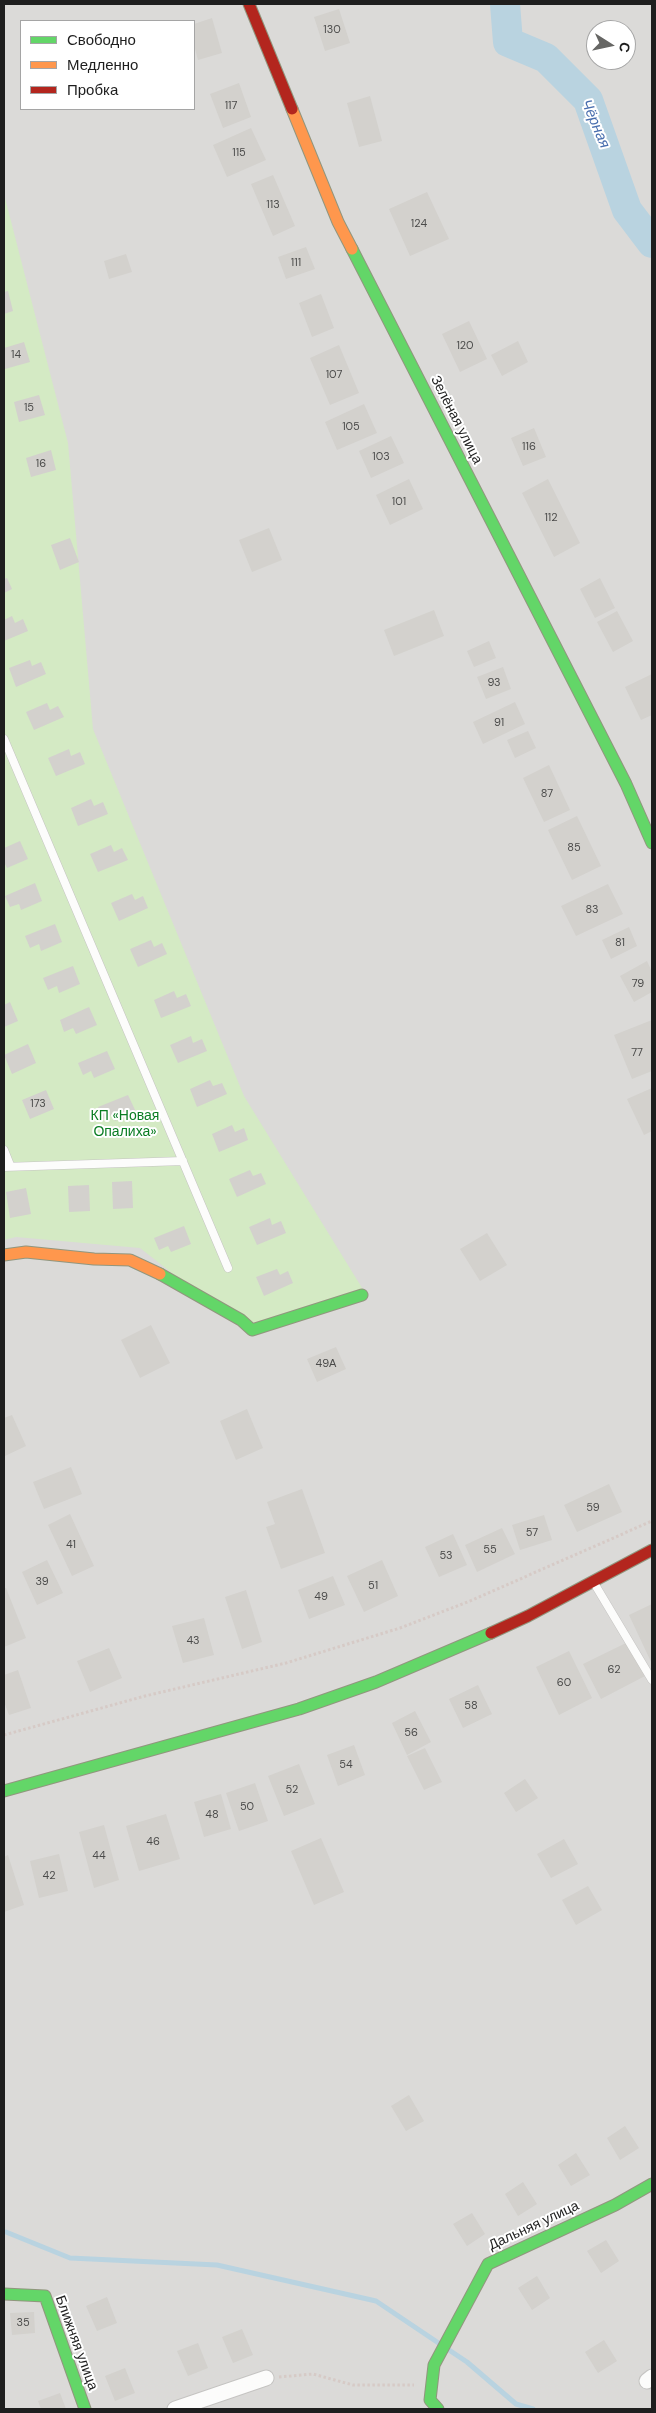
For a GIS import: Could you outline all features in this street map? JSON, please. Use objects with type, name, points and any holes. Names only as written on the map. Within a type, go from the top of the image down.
[{"type":"street","name":"Зелёная улица","points":[[249,4],[338,222],[626,784],[652,843]]},
{"type":"street","points":[[4,1255],[26,1252],[94,1259],[130,1260],[167,1277],[241,1320],[252,1330],[362,1295]]},
{"type":"street","points":[[4,1791],[290,1712],[376,1682],[470,1643],[652,1550]]},
{"type":"street","name":"Дальняя улица","points":[[432,2385],[434,2365],[488,2264],[615,2205],[652,2184]]},
{"type":"street","name":"Ближняя улица","points":[[4,2294],[46,2296],[85,2409]]},
{"type":"street","points":[[175,2409],[266,2378]]},
{"type":"street","points":[[432,2385],[430,2400],[438,2409]]},
{"type":"lane","points":[[4,739],[228,1268]]},
{"type":"lane","points":[[4,1150],[7,1166],[183,1161]]},
{"type":"lane","points":[[593,1581],[652,1680]]},
{"type":"path","points":[[4,1735],[145,1696],[286,1663],[400,1628],[470,1601],[652,1521]]},
{"type":"path","points":[[266,2378],[313,2374],[353,2385],[432,2385]]},
{"type":"shaded area","points":[[4,4],[652,4],[652,2409],[4,2409]]},
{"type":"green space","name":"КП «Новая Опалиха»","points":[[4,194],[68,443],[93,729],[244,1096],[367,1296],[251,1335],[140,1248],[16,1237],[4,1240]]},
{"type":"building","points":[[339,9],[350,43],[325,51],[314,17]]},
{"type":"building","points":[[212,18],[222,53],[198,60],[195,49],[195,24]]},
{"type":"building","points":[[239,83],[251,117],[223,128],[210,94]]},
{"type":"building","points":[[370,96],[382,141],[359,147],[347,103]]},
{"type":"building","points":[[251,128],[266,160],[227,177],[213,145]]},
{"type":"building","points":[[273,175],[295,226],[273,236],[251,184]]},
{"type":"building","points":[[427,192],[449,239],[410,256],[389,209]]},
{"type":"building","points":[[306,247],[315,269],[286,279],[278,257]]},
{"type":"building","points":[[126,254],[132,272],[109,279],[104,261]]},
{"type":"building","points":[[8,291],[13,311],[4,314],[4,292]]},
{"type":"building","points":[[321,294],[334,328],[312,337],[299,303]]},
{"type":"building","points":[[469,321],[487,359],[460,372],[442,334]]},
{"type":"building","points":[[518,341],[528,362],[502,376],[491,355]]},
{"type":"building","points":[[24,342],[30,362],[5,369],[4,348]]},
{"type":"building","points":[[339,345],[359,393],[330,405],[310,358]]},
{"type":"building","points":[[39,395],[45,415],[19,422],[14,402]]},
{"type":"building","points":[[364,404],[377,433],[337,450],[325,422]]},
{"type":"building","points":[[534,428],[546,457],[523,466],[511,438]]},
{"type":"building","points":[[391,436],[404,463],[371,478],[359,451]]},
{"type":"building","points":[[51,450],[56,470],[31,477],[26,458]]},
{"type":"building","points":[[409,479],[423,509],[390,525],[376,495]]},
{"type":"building","points":[[548,479],[580,543],[554,557],[522,493]]},
{"type":"building","points":[[269,528],[282,560],[252,572],[239,540]]},
{"type":"building","points":[[70,538],[79,562],[60,570],[51,545]]},
{"type":"building","points":[[7,578],[12,589],[4,593],[4,579]]},
{"type":"building","points":[[600,578],[615,608],[595,618],[580,589]]},
{"type":"building","points":[[434,610],[444,636],[394,656],[384,630]]},
{"type":"building","points":[[617,611],[633,641],[613,652],[597,622]]},
{"type":"building","points":[[12,616],[15,623],[23,619],[28,631],[4,641],[4,620]]},
{"type":"building","points":[[489,641],[496,658],[474,667],[467,651]]},
{"type":"building","points":[[30,660],[32,666],[41,662],[46,674],[16,687],[9,668]]},
{"type":"building","points":[[503,667],[511,689],[486,699],[477,677]]},
{"type":"building","points":[[652,674],[652,715],[641,720],[625,687]]},
{"type":"building","points":[[515,702],[525,724],[483,744],[473,722]]},
{"type":"building","points":[[47,703],[50,710],[58,706],[64,717],[34,730],[26,712]]},
{"type":"building","points":[[528,731],[536,748],[515,758],[507,740]]},
{"type":"building","points":[[69,749],[71,756],[80,752],[85,764],[56,776],[48,758]]},
{"type":"building","points":[[549,765],[570,810],[544,822],[523,778]]},
{"type":"building","points":[[91,799],[94,806],[103,802],[108,814],[78,826],[71,808]]},
{"type":"building","points":[[577,816],[601,866],[572,880],[548,830]]},
{"type":"building","points":[[20,841],[28,859],[7,868],[4,862],[4,848]]},
{"type":"building","points":[[111,845],[114,852],[122,848],[128,860],[98,872],[90,854]]},
{"type":"building","points":[[35,883],[42,901],[21,910],[19,904],[10,907],[5,896]]},
{"type":"building","points":[[608,884],[623,914],[576,936],[561,906]]},
{"type":"building","points":[[132,894],[135,900],[143,896],[148,908],[119,921],[111,903]]},
{"type":"building","points":[[55,924],[62,942],[41,951],[39,944],[30,948],[25,936]]},
{"type":"building","points":[[629,927],[637,946],[611,959],[602,940]]},
{"type":"building","points":[[151,940],[154,947],[162,943],[167,954],[138,967],[130,949]]},
{"type":"building","points":[[647,961],[652,972],[652,992],[634,1002],[620,976]]},
{"type":"building","points":[[73,966],[80,984],[59,993],[57,986],[48,990],[43,978]]},
{"type":"building","points":[[174,991],[177,998],[186,994],[191,1006],[161,1018],[154,1000]]},
{"type":"building","points":[[10,1002],[18,1021],[4,1027],[4,1005]]},
{"type":"building","points":[[89,1007],[97,1025],[76,1034],[73,1028],[64,1032],[60,1020]]},
{"type":"building","points":[[652,1020],[652,1071],[632,1079],[614,1035]]},
{"type":"building","points":[[191,1036],[193,1043],[202,1039],[207,1051],[178,1063],[170,1045]]},
{"type":"building","points":[[28,1044],[36,1063],[12,1074],[4,1055]]},
{"type":"building","points":[[107,1051],[115,1069],[94,1078],[91,1071],[83,1075],[78,1063]]},
{"type":"building","points":[[210,1080],[213,1086],[222,1083],[227,1094],[197,1107],[190,1089]]},
{"type":"building","points":[[652,1088],[652,1131],[644,1135],[627,1099]]},
{"type":"building","points":[[46,1090],[54,1109],[30,1119],[22,1100]]},
{"type":"building","points":[[128,1095],[136,1112],[115,1121],[112,1115],[103,1119],[98,1107]]},
{"type":"building","points":[[232,1125],[235,1132],[244,1128],[248,1140],[219,1152],[212,1134]]},
{"type":"building","points":[[250,1170],[253,1176],[261,1173],[266,1184],[237,1197],[229,1179]]},
{"type":"building","points":[[132,1181],[133,1208],[113,1209],[112,1182]]},
{"type":"building","points":[[89,1185],[90,1211],[69,1212],[68,1186]]},
{"type":"building","points":[[26,1188],[31,1214],[10,1218],[6,1192]]},
{"type":"building","points":[[270,1218],[272,1225],[281,1221],[286,1233],[257,1245],[249,1227]]},
{"type":"building","points":[[184,1226],[191,1244],[171,1252],[168,1246],[159,1250],[154,1238]]},
{"type":"building","points":[[487,1233],[507,1265],[480,1281],[460,1249]]},
{"type":"building","points":[[277,1269],[280,1275],[288,1271],[293,1283],[264,1296],[256,1277]]},
{"type":"building","points":[[151,1325],[170,1363],[140,1378],[121,1340]]},
{"type":"building","points":[[336,1347],[346,1369],[317,1382],[307,1359]]},
{"type":"building","points":[[247,1409],[263,1448],[236,1460],[220,1421]]},
{"type":"building","points":[[12,1415],[26,1446],[5,1456],[4,1418]]},
{"type":"building","points":[[71,1467],[82,1494],[44,1509],[33,1482]]},
{"type":"building","points":[[609,1484],[622,1512],[577,1532],[564,1505]]},
{"type":"building","points":[[302,1489],[325,1553],[281,1569],[266,1527],[275,1524],[267,1502]]},
{"type":"building","points":[[70,1514],[94,1566],[72,1576],[48,1525]]},
{"type":"building","points":[[544,1515],[552,1540],[520,1550],[512,1525]]},
{"type":"building","points":[[502,1528],[515,1554],[477,1572],[465,1545]]},
{"type":"building","points":[[453,1534],[467,1565],[439,1577],[425,1547]]},
{"type":"building","points":[[47,1560],[63,1593],[37,1605],[22,1572]]},
{"type":"building","points":[[382,1560],[398,1596],[364,1612],[347,1576]]},
{"type":"building","points":[[333,1576],[345,1605],[309,1619],[298,1590]]},
{"type":"building","points":[[4,1588],[6,1588],[26,1638],[4,1647]]},
{"type":"building","points":[[246,1590],[262,1642],[242,1649],[225,1597]]},
{"type":"building","points":[[652,1604],[652,1664],[629,1615]]},
{"type":"building","points":[[204,1618],[214,1655],[183,1663],[172,1626]]},
{"type":"building","points":[[628,1642],[645,1676],[601,1699],[583,1664]]},
{"type":"building","points":[[109,1648],[122,1678],[90,1692],[77,1661]]},
{"type":"building","points":[[569,1651],[592,1698],[559,1715],[536,1667]]},
{"type":"building","points":[[18,1670],[31,1708],[9,1715],[4,1702],[4,1675]]},
{"type":"building","points":[[478,1685],[492,1714],[463,1728],[449,1699]]},
{"type":"building","points":[[415,1711],[431,1742],[407,1755],[392,1723]]},
{"type":"building","points":[[354,1745],[365,1775],[338,1786],[327,1755]]},
{"type":"building","points":[[425,1748],[442,1782],[424,1790],[407,1756]]},
{"type":"building","points":[[299,1764],[315,1804],[284,1816],[268,1776]]},
{"type":"building","points":[[525,1779],[538,1798],[516,1812],[504,1793]]},
{"type":"building","points":[[255,1783],[268,1821],[239,1831],[226,1793]]},
{"type":"building","points":[[221,1794],[231,1829],[204,1837],[194,1802]]},
{"type":"building","points":[[166,1814],[180,1859],[139,1871],[126,1826]]},
{"type":"building","points":[[104,1825],[119,1880],[94,1888],[79,1832]]},
{"type":"building","points":[[321,1838],[344,1892],[314,1905],[291,1851]]},
{"type":"building","points":[[564,1839],[578,1864],[551,1878],[537,1854]]},
{"type":"building","points":[[59,1854],[68,1891],[39,1898],[30,1861]]},
{"type":"building","points":[[8,1855],[24,1905],[4,1912],[4,1857]]},
{"type":"building","points":[[588,1886],[602,1910],[576,1925],[562,1900]]},
{"type":"building","points":[[409,2095],[424,2121],[406,2131],[391,2106]]},
{"type":"building","points":[[625,2126],[639,2148],[620,2160],[607,2138]]},
{"type":"building","points":[[576,2153],[590,2175],[571,2186],[558,2165]]},
{"type":"building","points":[[523,2182],[537,2204],[518,2216],[505,2194]]},
{"type":"building","points":[[472,2213],[485,2234],[467,2246],[453,2224]]},
{"type":"building","points":[[606,2240],[619,2261],[601,2273],[587,2251]]},
{"type":"building","points":[[537,2276],[550,2298],[532,2310],[518,2288]]},
{"type":"building","points":[[107,2297],[117,2323],[97,2331],[86,2306]]},
{"type":"building","points":[[34,2312],[35,2333],[12,2335],[10,2313]]},
{"type":"building","points":[[242,2329],[253,2355],[233,2363],[222,2337]]},
{"type":"building","points":[[604,2340],[617,2361],[598,2373],[585,2352]]},
{"type":"building","points":[[198,2343],[208,2368],[188,2376],[177,2351]]},
{"type":"building","points":[[125,2368],[135,2393],[115,2401],[105,2376]]},
{"type":"building","points":[[60,2393],[66,2409],[41,2409],[38,2401]]},
{"type":"waterway","name":"Чёрная","points":[[505,4],[508,42],[546,58],[588,100],[627,210],[652,243]]},
{"type":"waterway","points":[[6,2232],[70,2258],[217,2265],[376,2301],[440,2344]]},
{"type":"waterway","points":[[449,2350],[467,2362],[516,2404],[533,2409]]},
{"type":"traffic: fast","points":[[352,249],[626,784],[652,843]]},
{"type":"traffic: fast","points":[[160,1274],[241,1320],[252,1330],[362,1295]]},
{"type":"traffic: fast","points":[[4,1791],[299,1709],[376,1682],[491,1633]]},
{"type":"traffic: fast","points":[[438,2409],[430,2400],[434,2365],[488,2264],[615,2205],[652,2184]]},
{"type":"traffic: fast","points":[[4,2294],[45,2296],[85,2409]]},
{"type":"traffic: slow","points":[[292,109],[338,222],[352,249]]},
{"type":"traffic: slow","points":[[4,1255],[26,1252],[94,1259],[130,1260],[160,1274]]},
{"type":"traffic: jam","points":[[249,4],[292,109]]},
{"type":"traffic: jam","points":[[491,1633],[528,1616],[652,1550]]}]
